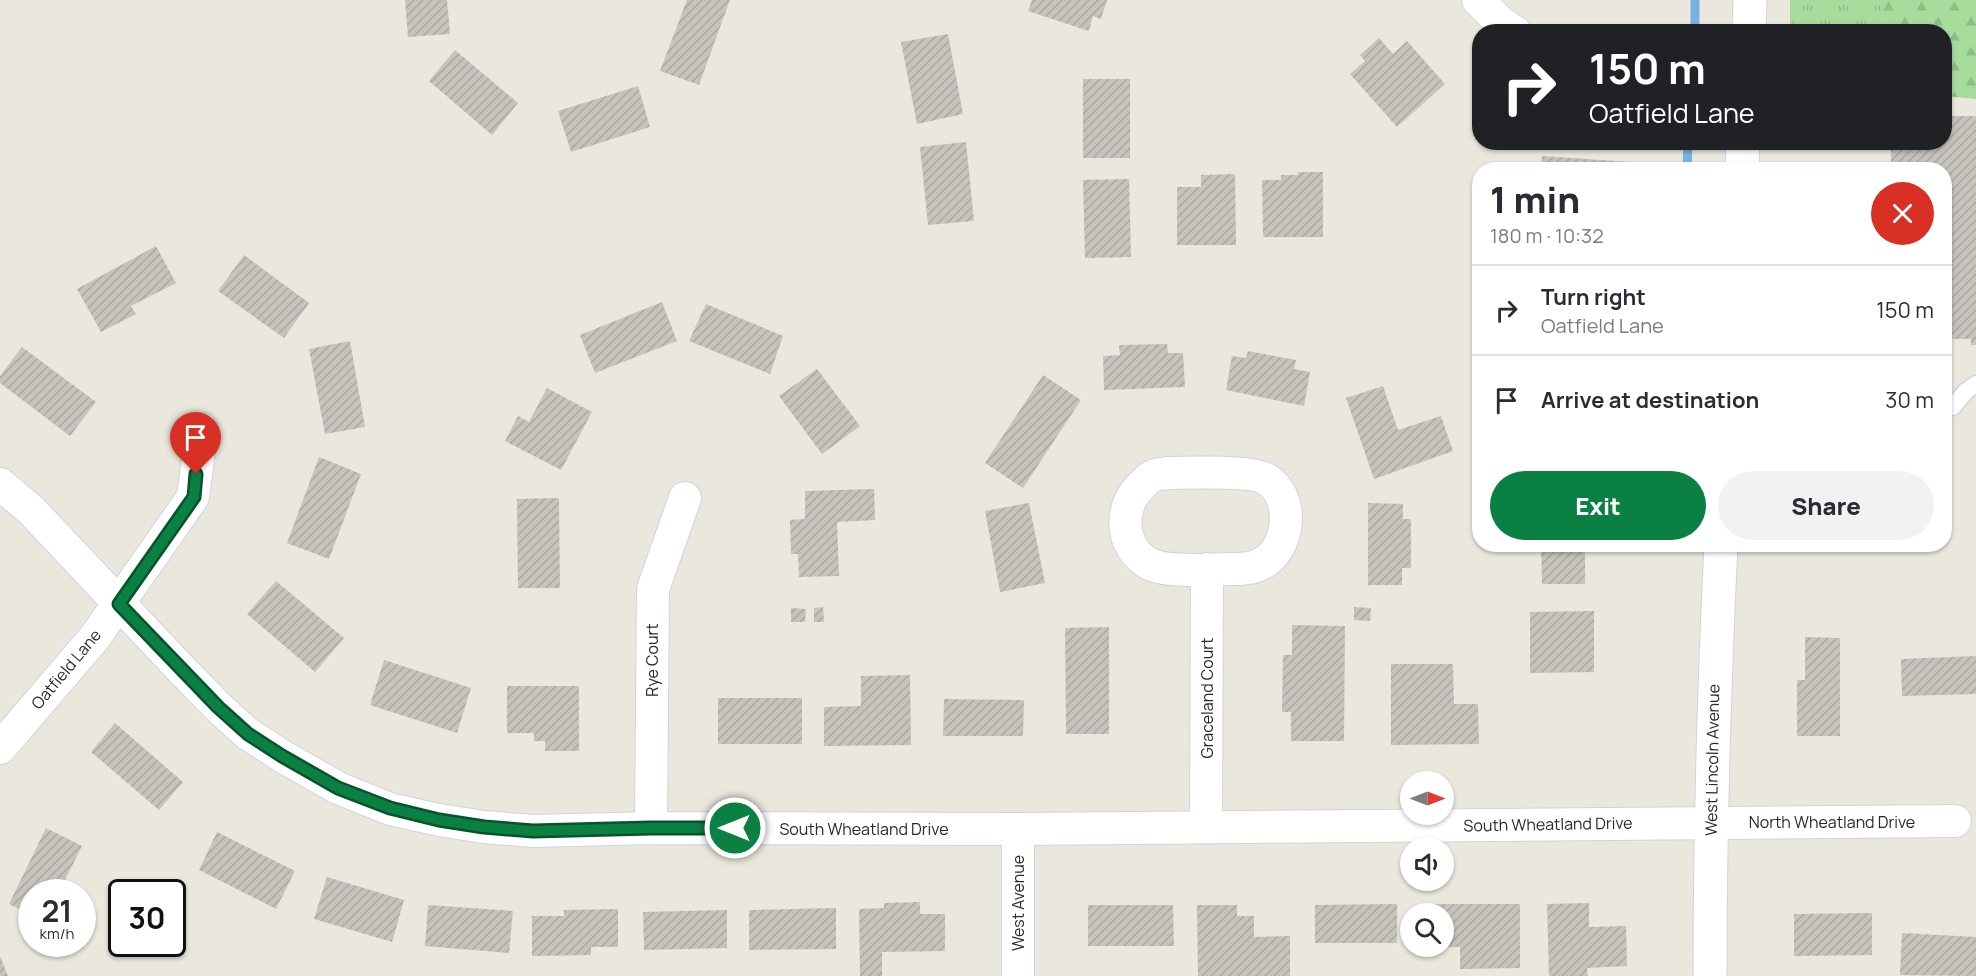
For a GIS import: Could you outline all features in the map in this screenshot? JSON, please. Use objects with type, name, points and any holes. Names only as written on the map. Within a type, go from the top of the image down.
[{"type":"street","points":[[1478,0],[1504,24]]},
{"type":"street","points":[[1749,24],[1750,0]]},
{"type":"street","name":"Oatfield Lane","points":[[0,748],[95,637],[194,497],[202,429]]},
{"type":"street","points":[[1167,473],[1251,474],[1265,478],[1278,490],[1285,506],[1286,522],[1284,536],[1278,549],[1266,561],[1252,568],[1207,569],[1165,568],[1147,563],[1134,551],[1126,537],[1125,519],[1129,501],[1132,495],[1152,476],[1167,473]]},
{"type":"street","name":"South Wheatland Drive","points":[[0,484],[31,510],[218,707],[248,734],[338,788],[390,808],[439,820],[533,831],[651,828],[1018,830],[1710,822]]},
{"type":"street","name":"Rye Court","points":[[651,828],[653,589],[685,498]]},
{"type":"street","name":"West Lincoln Avenue","points":[[1710,976],[1710,822],[1721,552]]},
{"type":"street","name":"Graceland Court","points":[[1206,827],[1207,569]]},
{"type":"street","name":"North Wheatland Drive","points":[[1710,822],[1955,821]]},
{"type":"street","name":"West Avenue","points":[[1018,830],[1018,976]]},
{"type":"lane","points":[[1953,408],[1966,391],[1976,384]]},
{"type":"green space","points":[[1790,0],[1878,0],[1886,24],[1790,24]]},
{"type":"green space","points":[[1878,0],[1976,0],[1976,99],[1952,97],[1952,24],[1886,24]]},
{"type":"building","points":[[405,0],[447,0],[450,34],[408,37]]},
{"type":"building","points":[[687,0],[730,0],[699,85],[660,71]]},
{"type":"building","points":[[1032,0],[1107,0],[1101,19],[1093,16],[1089,31],[1028,11]]},
{"type":"building","points":[[948,34],[963,114],[917,124],[901,42]]},
{"type":"building","points":[[1379,38],[1393,54],[1407,41],[1445,84],[1397,127],[1350,74],[1365,61],[1360,55]]},
{"type":"building","points":[[455,50],[518,103],[492,135],[429,81]]},
{"type":"building","points":[[1083,79],[1130,79],[1130,158],[1083,158]]},
{"type":"building","points":[[638,86],[650,127],[571,152],[558,111]]},
{"type":"building","points":[[1952,116],[1976,116],[1976,345],[1971,345],[1971,339],[1952,339],[1952,162],[1891,162],[1891,150],[1952,150]]},
{"type":"building","points":[[966,142],[974,221],[928,225],[920,147]]},
{"type":"building","points":[[1542,156],[1631,162],[1542,162]]},
{"type":"building","points":[[1298,172],[1323,172],[1323,237],[1263,237],[1262,180],[1281,180],[1281,175],[1298,175]]},
{"type":"building","points":[[1235,174],[1236,245],[1177,245],[1177,187],[1201,187],[1201,175]]},
{"type":"building","points":[[1129,179],[1131,257],[1085,258],[1083,180]]},
{"type":"building","points":[[156,246],[176,283],[131,306],[136,314],[101,332],[77,289]]},
{"type":"building","points":[[244,255],[309,303],[284,338],[218,291]]},
{"type":"building","points":[[662,302],[677,341],[595,373],[580,335]]},
{"type":"building","points":[[706,304],[783,336],[770,374],[689,341]]},
{"type":"building","points":[[350,341],[365,427],[325,434],[309,349]]},
{"type":"building","points":[[1167,344],[1168,353],[1183,353],[1185,387],[1104,390],[1103,356],[1120,355],[1119,345]]},
{"type":"building","points":[[22,347],[96,402],[70,436],[0,383],[0,376]]},
{"type":"building","points":[[1248,351],[1296,360],[1294,369],[1310,372],[1304,406],[1226,390],[1232,356],[1246,358]]},
{"type":"building","points":[[817,369],[860,426],[822,454],[779,396]]},
{"type":"building","points":[[1043,375],[1081,400],[1023,488],[985,463]]},
{"type":"building","points":[[1383,386],[1398,430],[1441,416],[1453,451],[1374,479],[1346,398]]},
{"type":"building","points":[[547,388],[592,412],[561,470],[505,441],[518,416],[529,422]]},
{"type":"building","points":[[319,457],[361,474],[329,559],[287,543]]},
{"type":"building","points":[[874,489],[875,520],[837,522],[839,576],[799,577],[798,554],[791,554],[790,520],[805,519],[805,491]]},
{"type":"building","points":[[559,498],[560,588],[518,588],[517,499]]},
{"type":"building","points":[[1029,503],[1045,583],[1000,592],[985,511]]},
{"type":"building","points":[[1368,503],[1403,504],[1403,519],[1411,519],[1411,568],[1402,568],[1402,585],[1368,585]]},
{"type":"building","points":[[1541,552],[1585,552],[1585,584],[1542,584]]},
{"type":"building","points":[[276,581],[344,638],[315,672],[247,614]]},
{"type":"building","points":[[823,607],[824,622],[814,622],[814,608]]},
{"type":"building","points":[[1354,607],[1371,608],[1370,621],[1354,620]]},
{"type":"building","points":[[791,608],[806,609],[805,622],[791,622]]},
{"type":"building","points":[[1594,611],[1594,672],[1530,673],[1530,612]]},
{"type":"building","points":[[1292,625],[1345,626],[1344,741],[1291,741],[1291,712],[1282,712],[1283,655],[1292,655]]},
{"type":"building","points":[[1109,627],[1109,734],[1066,734],[1065,628]]},
{"type":"building","points":[[1805,637],[1840,638],[1840,736],[1797,736],[1797,680],[1805,680]]},
{"type":"building","points":[[1976,656],[1976,694],[1902,696],[1901,659]]},
{"type":"building","points":[[384,660],[471,688],[457,733],[370,705]]},
{"type":"building","points":[[1391,664],[1453,664],[1454,704],[1478,704],[1479,744],[1391,745]]},
{"type":"building","points":[[910,675],[911,745],[824,746],[824,707],[861,706],[861,676]]},
{"type":"building","points":[[507,686],[579,686],[579,751],[545,751],[545,741],[534,741],[534,733],[507,733]]},
{"type":"building","points":[[718,698],[802,698],[802,744],[718,744]]},
{"type":"building","points":[[944,699],[1024,700],[1023,736],[943,736]]},
{"type":"building","points":[[115,723],[183,782],[159,810],[91,752]]},
{"type":"building","points":[[46,828],[82,846],[66,879],[21,879]]},
{"type":"building","points":[[217,832],[295,871],[276,909],[199,870]]},
{"type":"building","points":[[327,877],[404,900],[392,942],[314,919]]},
{"type":"building","points":[[18,886],[18,908],[9,904]]},
{"type":"building","points":[[920,902],[920,914],[945,914],[945,951],[882,952],[882,976],[860,976],[859,909],[884,908],[884,903]]},
{"type":"building","points":[[1589,903],[1589,927],[1626,926],[1627,966],[1587,968],[1588,976],[1549,976],[1547,904]]},
{"type":"building","points":[[1397,904],[1397,943],[1315,943],[1315,905]]},
{"type":"building","points":[[1454,904],[1520,904],[1520,968],[1460,969],[1460,947],[1454,947]]},
{"type":"building","points":[[428,905],[513,911],[509,953],[425,946]]},
{"type":"building","points":[[1088,905],[1173,905],[1174,946],[1088,946]]},
{"type":"building","points":[[1197,905],[1237,905],[1237,916],[1254,916],[1254,937],[1290,936],[1290,976],[1198,976]]},
{"type":"building","points":[[836,908],[836,949],[749,950],[749,910]]},
{"type":"building","points":[[618,909],[618,947],[591,947],[591,955],[532,956],[532,916],[564,916],[564,910]]},
{"type":"building","points":[[727,910],[727,948],[644,950],[643,912]]},
{"type":"building","points":[[1872,913],[1872,955],[1794,956],[1794,914]]},
{"type":"building","points":[[1902,933],[1976,937],[1976,976],[1900,975]]},
{"type":"building","points":[[0,956],[8,976],[0,976]]},
{"type":"waterway","points":[[1695,0],[1695,23]]},
{"type":"waterway","points":[[1687,162],[1688,150]]},
{"type":"route","points":[[196,474],[194,497],[119,604],[218,707],[248,734],[338,788],[390,808],[439,820],[533,831],[735,828]]}]
